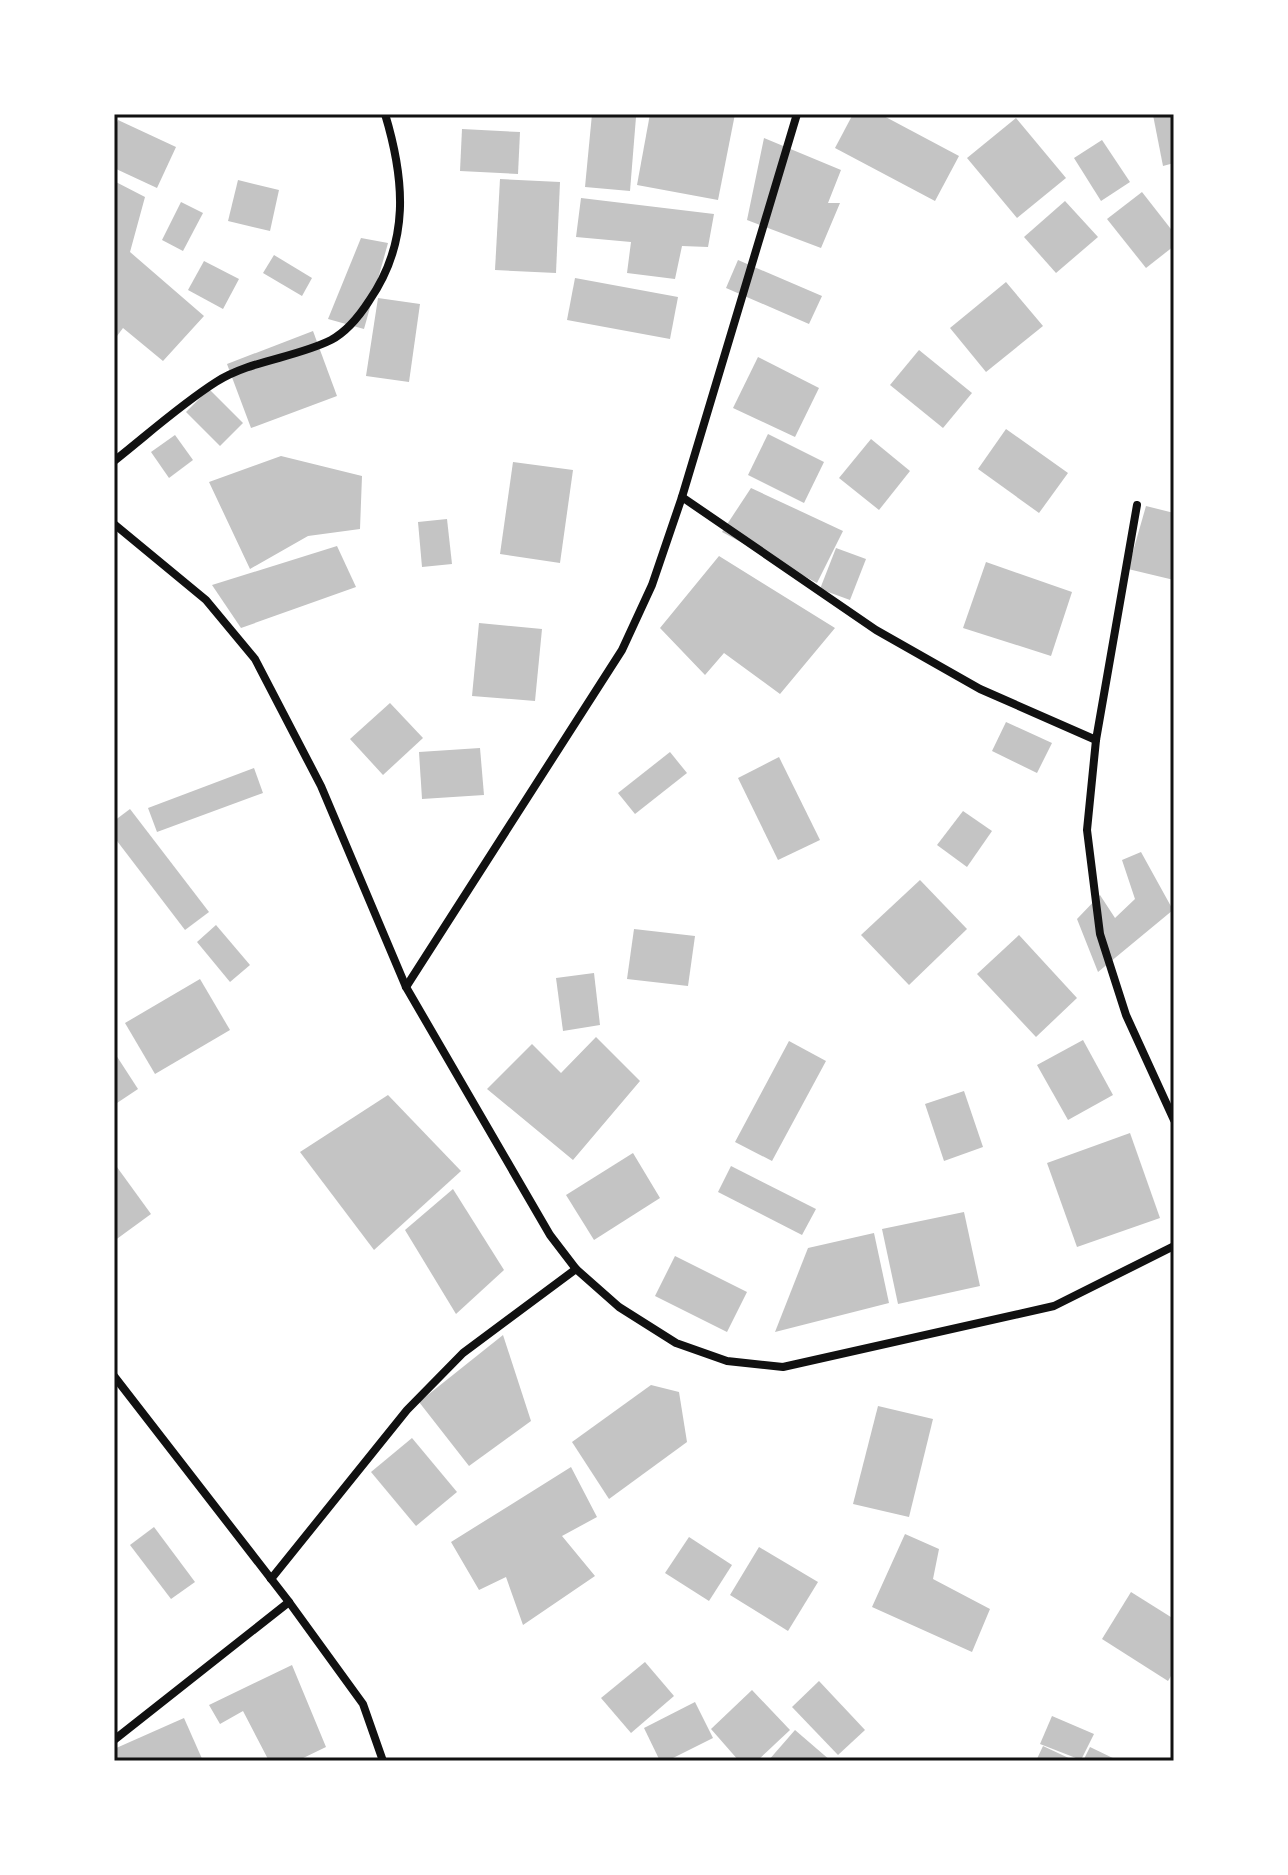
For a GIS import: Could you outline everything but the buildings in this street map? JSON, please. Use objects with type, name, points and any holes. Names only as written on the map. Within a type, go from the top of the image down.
[{"type":"street","points":[[114,461],[216,382],[246,367],[331,339],[360,316],[382,282],[399,236],[400,196],[396,151],[385,114]]},
{"type":"street","points":[[406,987],[622,650],[652,585],[682,497],[797,114]]},
{"type":"street","points":[[682,497],[876,630],[980,689],[1096,740]]},
{"type":"street","points":[[1137,505],[1096,740],[1087,830],[1100,934],[1126,1015],[1174,1120]]},
{"type":"street","points":[[114,524],[206,600],[255,659],[321,786],[406,987],[550,1235],[576,1269],[619,1307],[676,1343],[727,1361],[783,1367],[1054,1306],[1174,1246]]},
{"type":"street","points":[[271,1579],[418,1398],[463,1353],[576,1269]]},
{"type":"street","points":[[114,1376],[289,1602],[363,1704],[383,1761]]},
{"type":"street","points":[[114,1740],[289,1602]]}]
